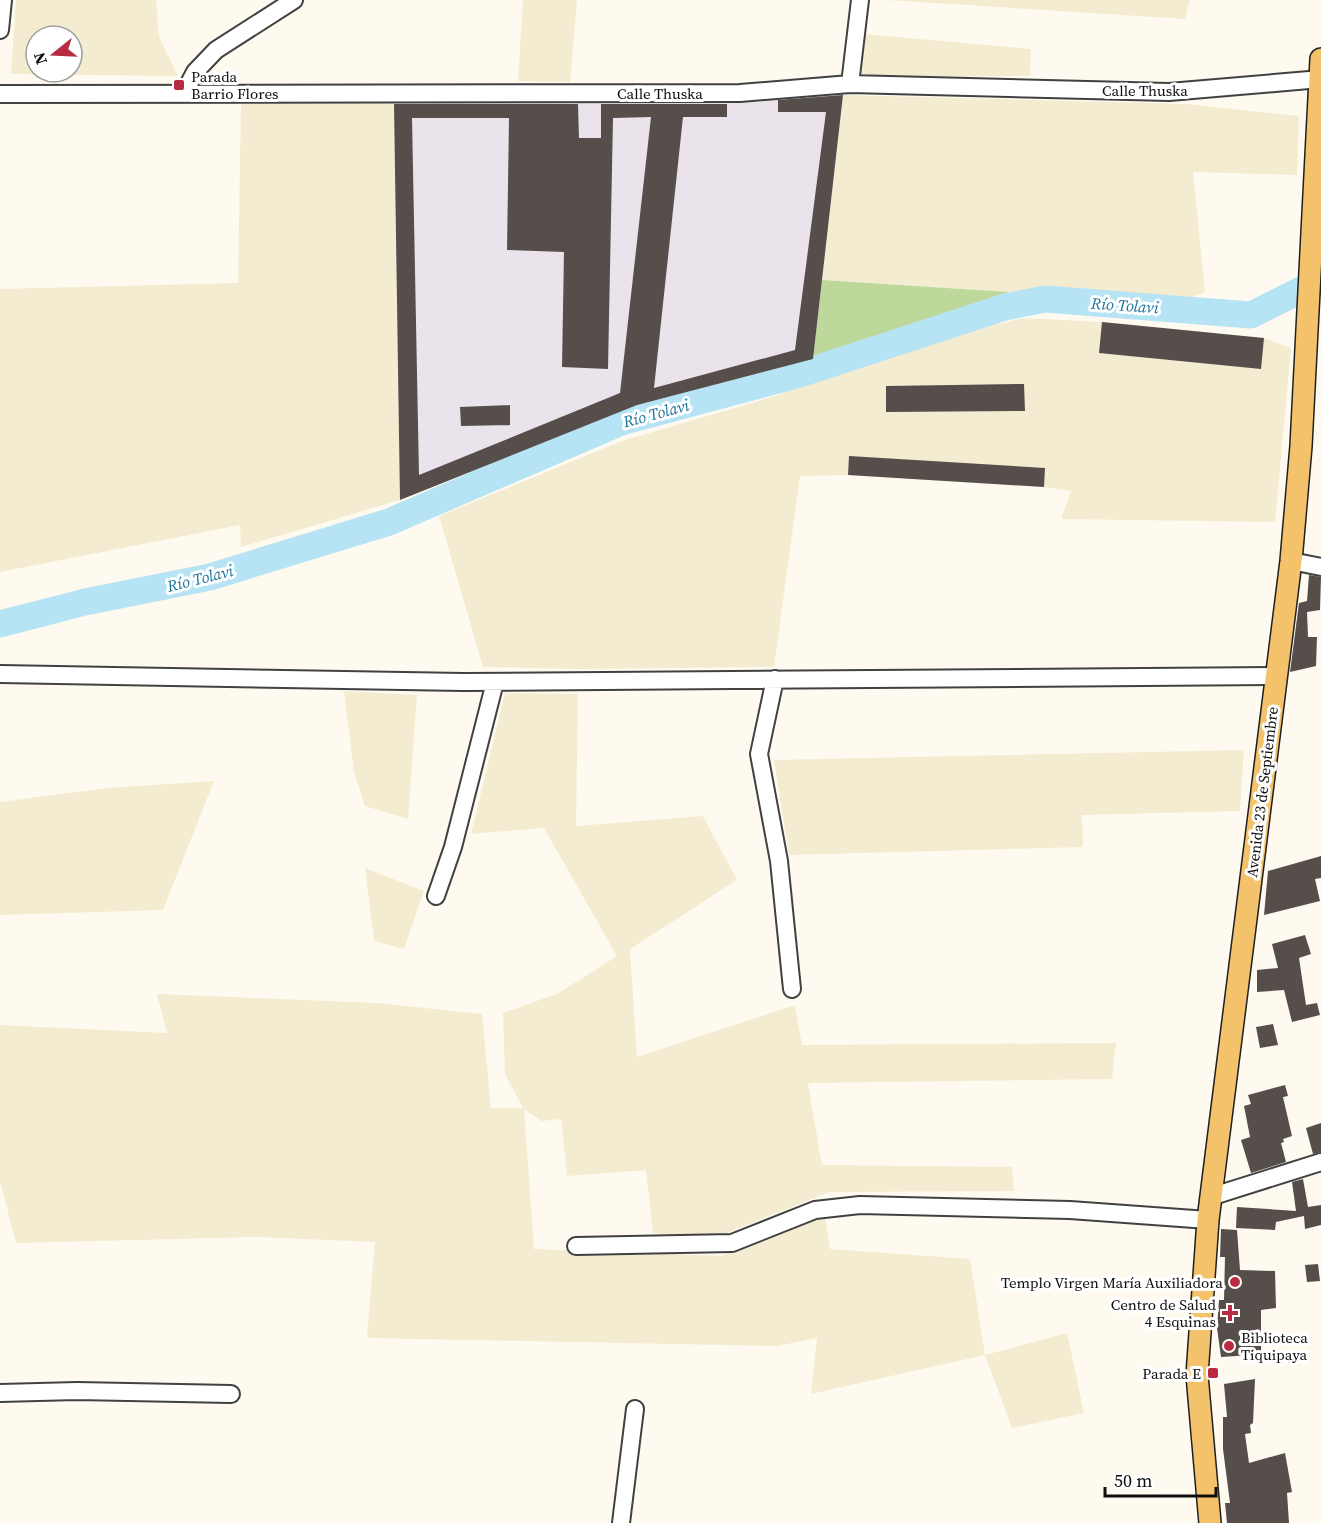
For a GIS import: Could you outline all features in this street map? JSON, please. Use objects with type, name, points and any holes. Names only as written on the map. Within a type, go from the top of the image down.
[{"type":"main road","name":"Avenida 23 de Septiembre","points":[[1209,1523],[1197,1375],[1208,1220],[1290,561],[1301,446],[1320,72]]},
{"type":"street","points":[[0,30],[3,0]]},
{"type":"street","points":[[850,84],[860,0]]},
{"type":"street","points":[[184,93],[195,72],[216,50],[291,1]]},
{"type":"street","name":"Calle Thuska","points":[[0,94],[740,93],[850,84],[1169,92],[1320,72]]},
{"type":"street","points":[[1290,561],[1321,567]]},
{"type":"street","points":[[0,674],[495,682],[1277,676]]},
{"type":"street","points":[[775,679],[759,754],[779,861],[792,989]]},
{"type":"street","points":[[435,896],[453,848],[495,682]]},
{"type":"street","points":[[1210,1197],[1321,1162]]},
{"type":"street","points":[[576,1246],[732,1243],[816,1210],[860,1205],[1070,1210],[1208,1220]]},
{"type":"street","points":[[0,1394],[77,1391],[231,1394]]},
{"type":"street","points":[[621,1523],[635,1409]]},
{"type":"shaded area","points":[[16,0],[156,0],[159,37],[178,76],[84,75],[84,24],[24,24],[24,74],[11,74]]},
{"type":"shaded area","points":[[523,0],[577,0],[570,82],[518,81]]},
{"type":"shaded area","points":[[887,0],[1190,0],[1185,19]]},
{"type":"shaded area","points":[[863,34],[1031,49],[1030,76],[860,77]]},
{"type":"shaded area","points":[[843,95],[813,359],[637,405],[400,500],[394,100]]},
{"type":"shaded area","points":[[843,95],[1186,104],[1299,116],[1297,175],[1193,172],[1205,292],[1187,299],[1061,289],[1009,292],[822,280]]},
{"type":"shaded area","points":[[394,100],[400,500],[241,547],[240,525],[0,572],[0,289],[238,283],[241,104]]},
{"type":"shaded area","points":[[1023,318],[1102,322],[1264,338],[1291,348],[1275,522],[1061,519],[1071,491],[1044,487],[848,475],[800,476],[774,667],[583,669],[483,667],[439,516],[622,441],[778,395],[811,381],[964,332]]},
{"type":"shaded area","points":[[344,691],[417,695],[408,819],[365,806],[354,772]]},
{"type":"shaded area","points":[[505,693],[578,694],[576,826],[703,816],[737,880],[630,949],[637,1057],[795,1005],[802,1045],[1116,1043],[1112,1079],[808,1083],[822,1165],[1012,1167],[1014,1191],[829,1192],[714,1238],[653,1233],[646,1170],[567,1176],[561,1119],[541,1121],[524,1109],[534,1249],[721,1256],[825,1216],[830,1249],[970,1259],[985,1355],[811,1394],[817,1338],[777,1346],[367,1338],[375,1242],[259,1237],[16,1243],[0,1181],[0,1025],[167,1033],[157,994],[377,1003],[482,1014],[491,1108],[523,1108],[505,1074],[503,1013],[559,993],[617,956],[544,828],[471,834]]},
{"type":"shaded area","points":[[1244,750],[1240,811],[1082,815],[1083,847],[789,855],[774,760]]},
{"type":"shaded area","points":[[214,781],[163,910],[0,915],[0,802],[108,788]]},
{"type":"shaded area","points":[[365,868],[424,891],[404,949],[374,941]]},
{"type":"shaded area","points":[[1067,1333],[1084,1413],[1012,1428],[985,1355]]},
{"type":"green space","points":[[822,280],[1009,292],[813,359]]},
{"type":"building","points":[[843,95],[813,359],[637,405],[400,500],[394,104],[578,104],[579,138],[601,138],[601,104],[727,104],[727,117],[683,117],[654,388],[795,350],[826,112],[778,112],[778,100]],"holes":[[[651,117],[620,393],[419,475],[412,118],[509,118],[507,250],[564,252],[562,367],[608,369],[613,118]]]},
{"type":"building","points":[[1102,322],[1264,338],[1261,369],[1099,353]]},
{"type":"building","points":[[1024,384],[1025,411],[886,412],[886,386]]},
{"type":"building","points":[[510,405],[510,425],[461,426],[460,407]]},
{"type":"building","points":[[849,456],[1045,468],[1044,487],[848,475]]},
{"type":"building","points":[[1309,575],[1321,577],[1320,610],[1307,612],[1308,637],[1317,637],[1316,666],[1290,672],[1299,603],[1307,601]]},
{"type":"building","points":[[1321,856],[1321,878],[1315,879],[1320,901],[1264,915],[1268,871]]},
{"type":"building","points":[[1305,935],[1311,954],[1299,958],[1306,1005],[1317,1003],[1320,1015],[1292,1022],[1284,990],[1257,992],[1257,970],[1278,968],[1272,944]]},
{"type":"building","points":[[1273,1024],[1278,1045],[1260,1048],[1256,1027]]},
{"type":"building","points":[[1285,1085],[1288,1096],[1283,1097],[1292,1136],[1283,1139],[1284,1142],[1281,1143],[1286,1162],[1251,1173],[1241,1140],[1250,1137],[1244,1106],[1251,1104],[1248,1095]]},
{"type":"building","points":[[1321,1123],[1321,1152],[1313,1154],[1306,1128]]},
{"type":"building","points":[[1303,1179],[1308,1207],[1321,1205],[1321,1225],[1305,1229],[1304,1216],[1276,1222],[1275,1230],[1236,1228],[1237,1207],[1296,1211],[1292,1182]]},
{"type":"building","points":[[1221,1229],[1237,1230],[1240,1270],[1275,1271],[1276,1308],[1261,1310],[1261,1352],[1252,1355],[1221,1357],[1217,1328],[1219,1300],[1224,1300],[1225,1257],[1220,1257]]},
{"type":"building","points":[[1318,1264],[1320,1281],[1307,1282],[1305,1265]]},
{"type":"building","points":[[1255,1379],[1253,1423],[1250,1425],[1251,1433],[1245,1434],[1249,1463],[1285,1453],[1292,1492],[1287,1493],[1289,1523],[1227,1523],[1225,1503],[1230,1503],[1223,1449],[1223,1417],[1227,1417],[1224,1384]]},
{"type":"waterway","name":"Río Tolavi","points":[[0,624],[85,602],[210,577],[389,522],[621,422],[800,374],[1005,307],[1045,299],[1251,315],[1321,280]]},
{"type":"place","name":"Parada Barrio Flores","points":[[179,85]]},
{"type":"place","name":"Templo Virgen María Auxiliadora","points":[[1235,1282]]},
{"type":"place","name":"Centro de Salud 4 Esquinas","points":[[1230,1313]]},
{"type":"place","name":"Biblioteca Tiquipaya","points":[[1229,1346]]},
{"type":"place","name":"Parada E","points":[[1213,1373]]}]
